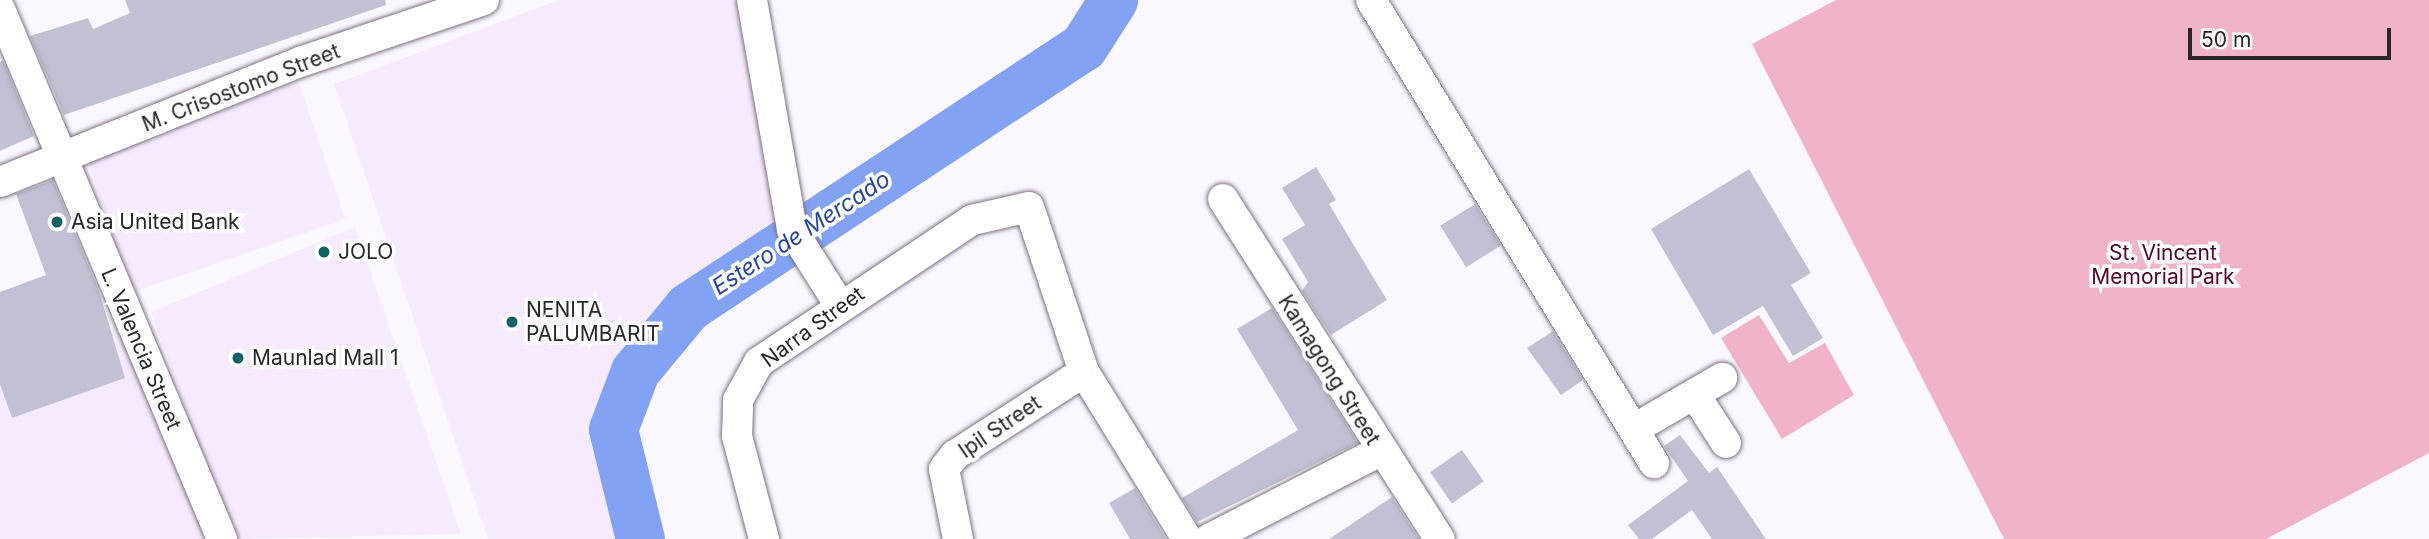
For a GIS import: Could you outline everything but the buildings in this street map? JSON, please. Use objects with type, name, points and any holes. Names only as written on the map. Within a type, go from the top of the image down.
[{"type":"street","name":"M. Crisostomo Street","points":[[0,182],[303,61],[484,0]]},
{"type":"street","points":[[752,0],[792,230],[839,304]]},
{"type":"street","points":[[1371,0],[1654,463]]},
{"type":"street","name":"L. Valencia Street","points":[[0,9],[60,159],[222,539]]},
{"type":"street","name":"Kamagong Street","points":[[1223,199],[1380,451],[1440,539]]},
{"type":"street","name":"Narra Street","points":[[764,539],[737,436],[738,400],[759,362],[839,304],[972,220],[1028,207],[1084,372]]},
{"type":"street","points":[[1084,372],[1188,539]]},
{"type":"street","name":"Ipil Street","points":[[958,539],[944,469],[955,455],[1084,372]]},
{"type":"street","points":[[1634,429],[1721,379]]},
{"type":"street","points":[[1695,396],[1726,443]]},
{"type":"street","points":[[1209,539],[1380,451]]},
{"type":"shaded area","points":[[559,0],[748,0],[797,159],[801,218],[658,315],[609,396],[601,443],[637,539],[488,539],[334,84]]},
{"type":"shaded area","points":[[298,81],[346,219],[133,292],[85,154]]},
{"type":"shaded area","points":[[355,227],[461,534],[234,539],[151,312]]},
{"type":"shaded area","points":[[130,322],[209,539],[0,539],[0,355],[7,364]]},
{"type":"green space","name":"St. Vincent Memorial Park","points":[[1836,0],[2429,0],[2429,453],[2266,539],[2004,539],[1752,44]]},
{"type":"green space","points":[[1759,315],[1789,363],[1825,343],[1854,395],[1782,439],[1721,338]]},
{"type":"waterway","name":"Estero de Mercado","points":[[640,539],[613,429],[635,371],[688,307],[1083,47],[1113,0]]},
{"type":"place","name":"Asia United Bank","points":[[57,222]]},
{"type":"place","name":"JOLO","points":[[324,252]]},
{"type":"place","name":"NENITA PALUMBARIT","points":[[512,322]]},
{"type":"place","name":"Maunlad Mall 1","points":[[238,358]]}]
